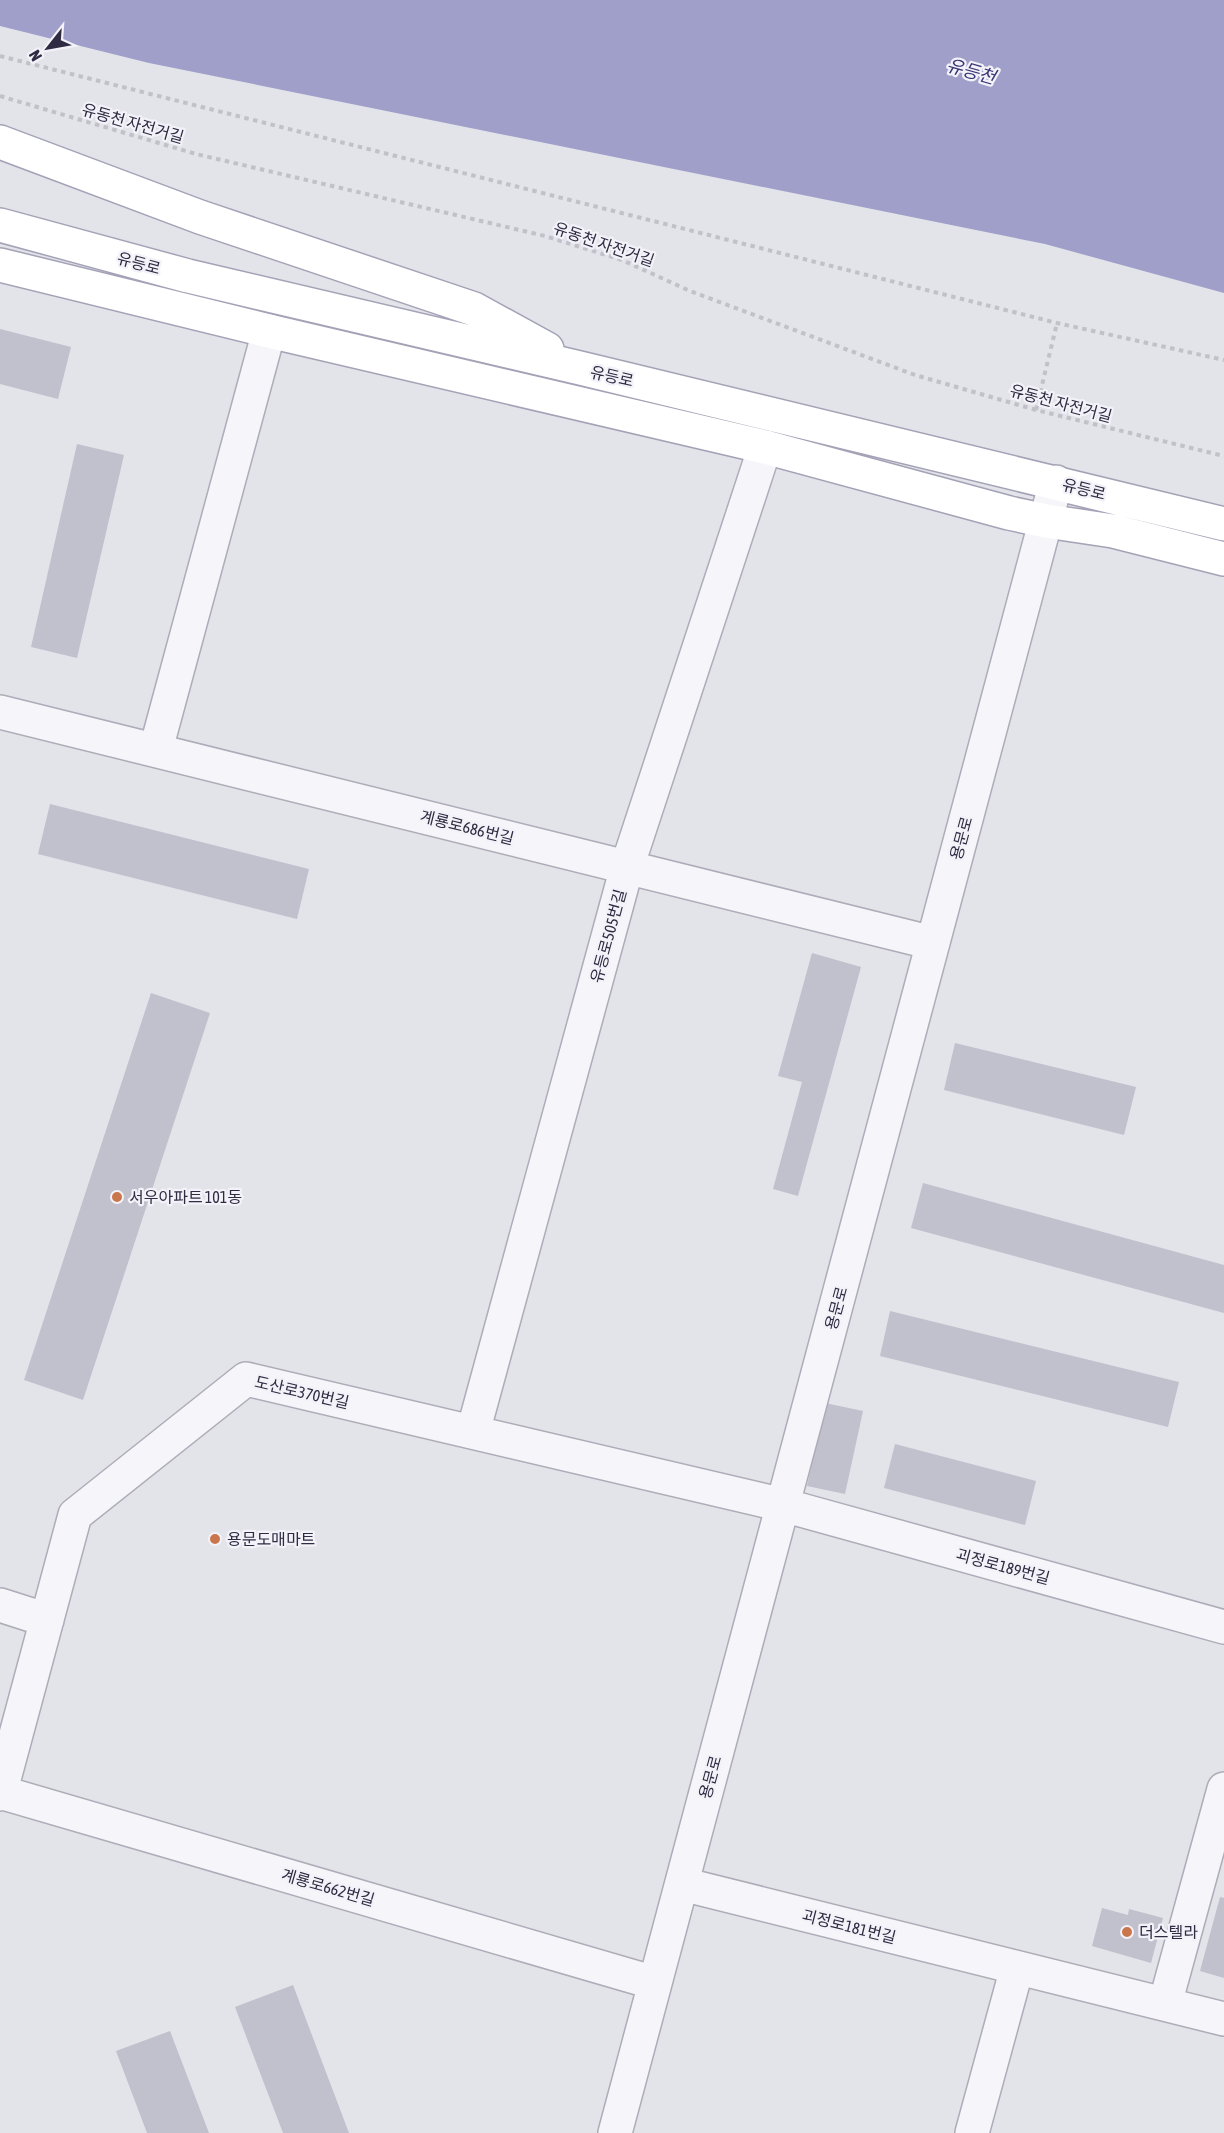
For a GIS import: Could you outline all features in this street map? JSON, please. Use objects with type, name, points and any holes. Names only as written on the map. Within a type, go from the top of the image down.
[{"type":"main road","points":[[0,142],[200,217],[474,309],[580,368]]},
{"type":"main road","name":"유등로","points":[[0,225],[188,276],[1224,524]]},
{"type":"main road","points":[[0,265],[269,331],[765,447],[1009,513],[1113,531],[1224,559]]},
{"type":"street","points":[[156,749],[269,331]]},
{"type":"street","name":"유등로505번길","points":[[472,1432],[627,867],[765,447]]},
{"type":"street","name":"용문로","points":[[615,2133],[1056,482]]},
{"type":"street","name":"계룡로686번길","points":[[0,712],[933,943]]},
{"type":"street","name":"도산로370번길","points":[[0,1793],[75,1515],[246,1379],[783,1505]]},
{"type":"street","name":"괴정로189번길","points":[[783,1505],[1224,1627]]},
{"type":"street","points":[[0,1605],[47,1620]]},
{"type":"street","points":[[1165,2004],[1224,1789]]},
{"type":"street","name":"계룡로662번길","points":[[0,1793],[655,1983]]},
{"type":"street","name":"괴정로181번길","points":[[682,1884],[1224,2019]]},
{"type":"street","points":[[972,2133],[1017,1968]]},
{"type":"path","points":[[0,56],[1057,322],[1224,360]]},
{"type":"path","name":"유동천 자전거길","points":[[0,96],[196,154],[546,236],[622,260],[690,291],[915,375],[1036,410],[1224,456]]},
{"type":"path","points":[[1036,410],[1057,322]]},
{"type":"water","name":"유등천","points":[[0,0],[1224,0],[1224,293],[1045,244],[149,63],[0,26]]},
{"type":"building","points":[[0,329],[71,347],[58,399],[0,384]]},
{"type":"building","points":[[77,444],[124,455],[77,658],[31,647]]},
{"type":"building","points":[[50,804],[309,869],[297,919],[38,854]]},
{"type":"building","points":[[812,953],[861,967],[798,1196],[773,1189],[802,1082],[778,1076]]},
{"type":"building","name":"서우아파트 101동","points":[[151,993],[210,1013],[83,1400],[24,1380]]},
{"type":"building","points":[[955,1043],[1136,1087],[1124,1135],[944,1090]]},
{"type":"building","points":[[923,1183],[1224,1265],[1224,1313],[911,1228]]},
{"type":"building","points":[[890,1311],[1179,1382],[1168,1427],[880,1356]]},
{"type":"building","points":[[825,1403],[863,1411],[845,1494],[807,1486]]},
{"type":"building","points":[[895,1444],[1036,1481],[1025,1525],[884,1488]]},
{"type":"building","points":[[1220,1897],[1224,1898],[1224,1978],[1200,1971]]},
{"type":"building","name":"더스텔라","points":[[1102,1908],[1128,1915],[1129,1909],[1163,1918],[1151,1963],[1092,1946]]},
{"type":"building","points":[[293,1985],[349,2133],[283,2133],[235,2007]]},
{"type":"building","points":[[170,2031],[209,2133],[147,2133],[116,2051]]},
{"type":"place","name":"서우아파트 101동","points":[[117,1197]]},
{"type":"place","name":"용문도매마트","points":[[215,1539]]},
{"type":"place","name":"더스텔라","points":[[1127,1932]]}]
